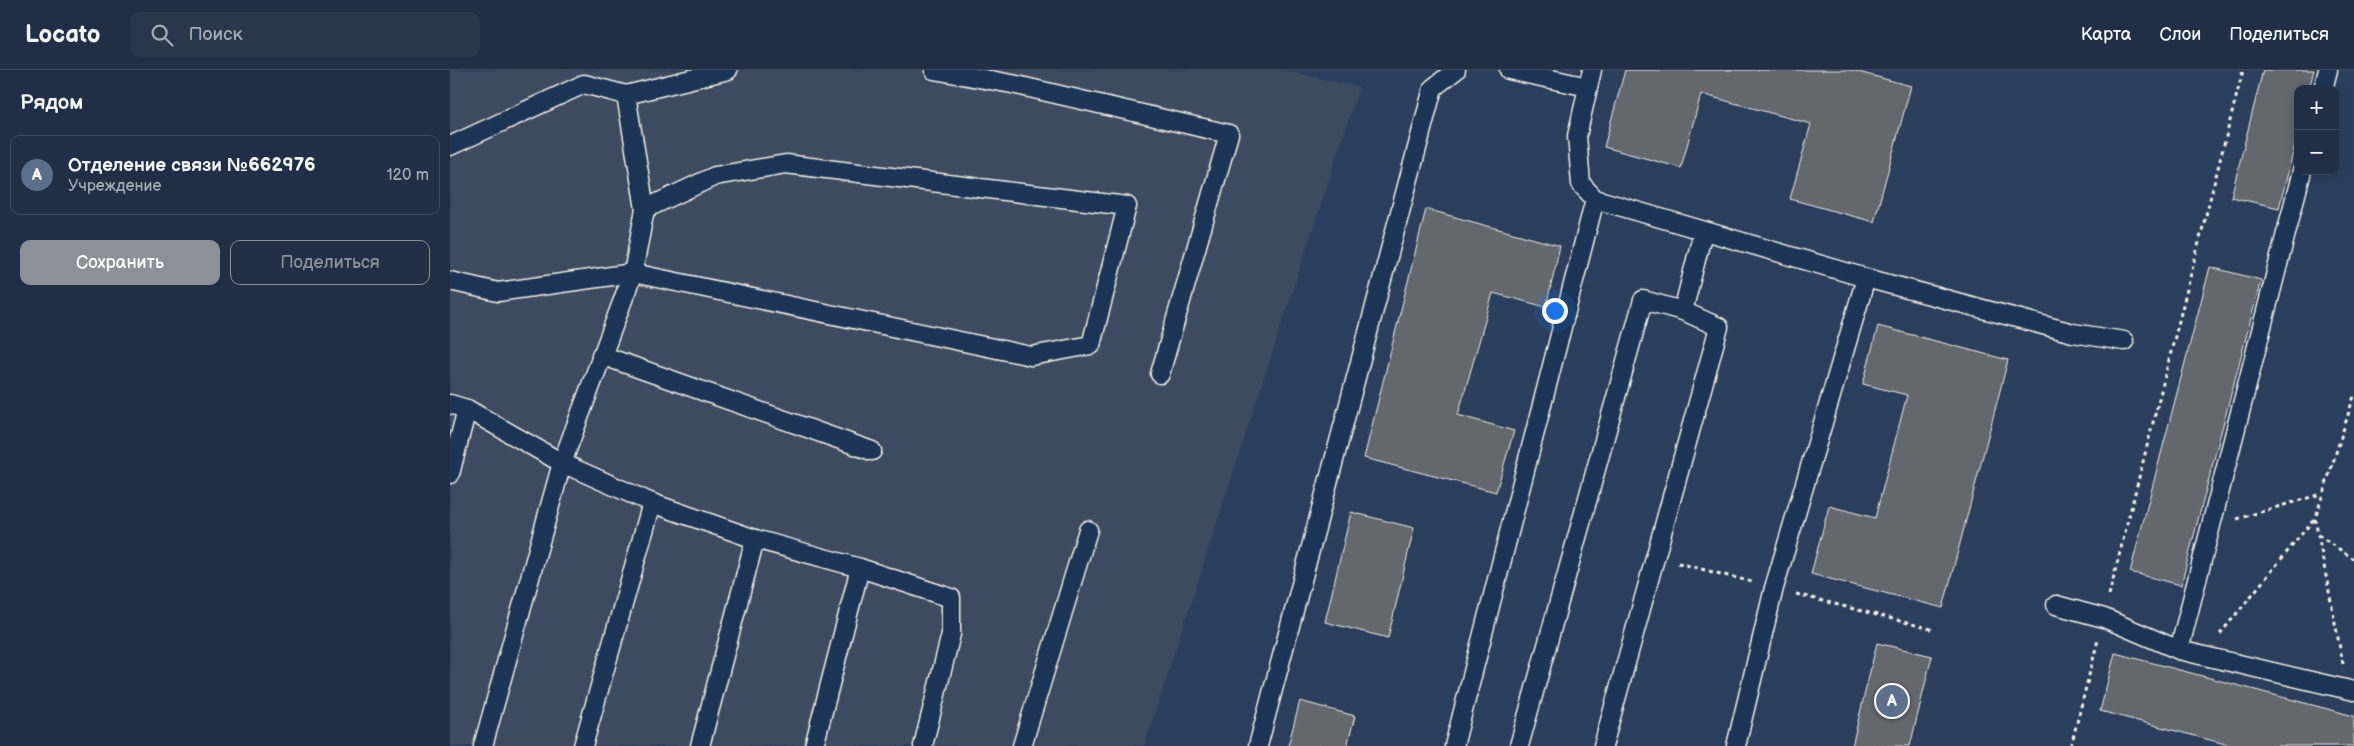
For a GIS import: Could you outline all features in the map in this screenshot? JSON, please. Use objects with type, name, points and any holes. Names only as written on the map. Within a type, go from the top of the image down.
[{"type":"lane","points":[[450,146],[584,84],[626,96],[728,70]]},
{"type":"lane","points":[[934,70],[1012,84],[1229,134],[1160,374]]},
{"type":"lane","points":[[1258,746],[1433,88],[1456,70]]},
{"type":"lane","points":[[1509,70],[1590,78],[1578,136],[1580,184],[1596,199],[1703,232],[1866,278],[2073,333],[2124,342]]},
{"type":"lane","points":[[2324,85],[2328,70]]},
{"type":"lane","points":[[483,746],[562,463],[633,273],[645,209],[626,96]]},
{"type":"lane","points":[[450,281],[498,292],[633,273],[1031,356],[1091,345],[1127,206],[786,164],[715,176],[645,209]]},
{"type":"lane","points":[[2179,650],[2301,175]]},
{"type":"lane","points":[[1454,746],[1596,199]]},
{"type":"lane","points":[[1683,310],[1703,232]]},
{"type":"lane","points":[[1736,746],[1774,588],[1866,278]]},
{"type":"lane","points":[[1519,746],[1643,300],[1683,310],[1719,328],[1603,746]]},
{"type":"lane","points":[[601,355],[872,451]]},
{"type":"lane","points":[[450,404],[467,409],[562,463],[652,503],[755,538],[860,568],[951,598],[951,634],[923,746]]},
{"type":"lane","points":[[450,474],[467,409]]},
{"type":"lane","points":[[583,746],[652,503]]},
{"type":"lane","points":[[1022,746],[1088,530]]},
{"type":"lane","points":[[700,746],[755,538]]},
{"type":"lane","points":[[814,746],[860,568]]},
{"type":"lane","points":[[2056,605],[2104,618],[2179,650],[2352,691]]},
{"type":"path","points":[[2070,746],[2243,70]]},
{"type":"path","points":[[2202,656],[2315,519],[2354,396]]},
{"type":"path","points":[[2210,527],[2322,494]]},
{"type":"path","points":[[2315,519],[2352,691]]},
{"type":"path","points":[[2318,534],[2354,559]]},
{"type":"shaded area","points":[[450,70],[1282,70],[1359,87],[1144,746],[450,746]]},
{"type":"building","points":[[1625,70],[1851,70],[1911,86],[1874,222],[1790,199],[1811,124],[1701,94],[1681,168],[1604,147]]},
{"type":"building","points":[[2263,70],[2314,70],[2310,85],[2294,85],[2294,149],[2279,208],[2231,197]]},
{"type":"building","points":[[1426,209],[1560,246],[1546,307],[1493,293],[1458,415],[1514,431],[1496,492],[1364,458]]},
{"type":"building","points":[[2210,267],[2261,280],[2181,585],[2130,572]]},
{"type":"building","points":[[1878,326],[2008,360],[1943,608],[1811,574],[1829,506],[1875,518],[1907,395],[1863,384]]},
{"type":"building","points":[[1351,512],[1414,528],[1388,638],[1325,622]]},
{"type":"building","points":[[1877,643],[1932,656],[1910,746],[1852,746]]},
{"type":"building","points":[[2115,653],[2354,716],[2354,746],[2233,746],[2100,711]]},
{"type":"building","points":[[1300,701],[1355,716],[1347,746],[1288,746]]},
{"type":"place","name":"Отделение связи №662976","points":[[1892,701]]}]
